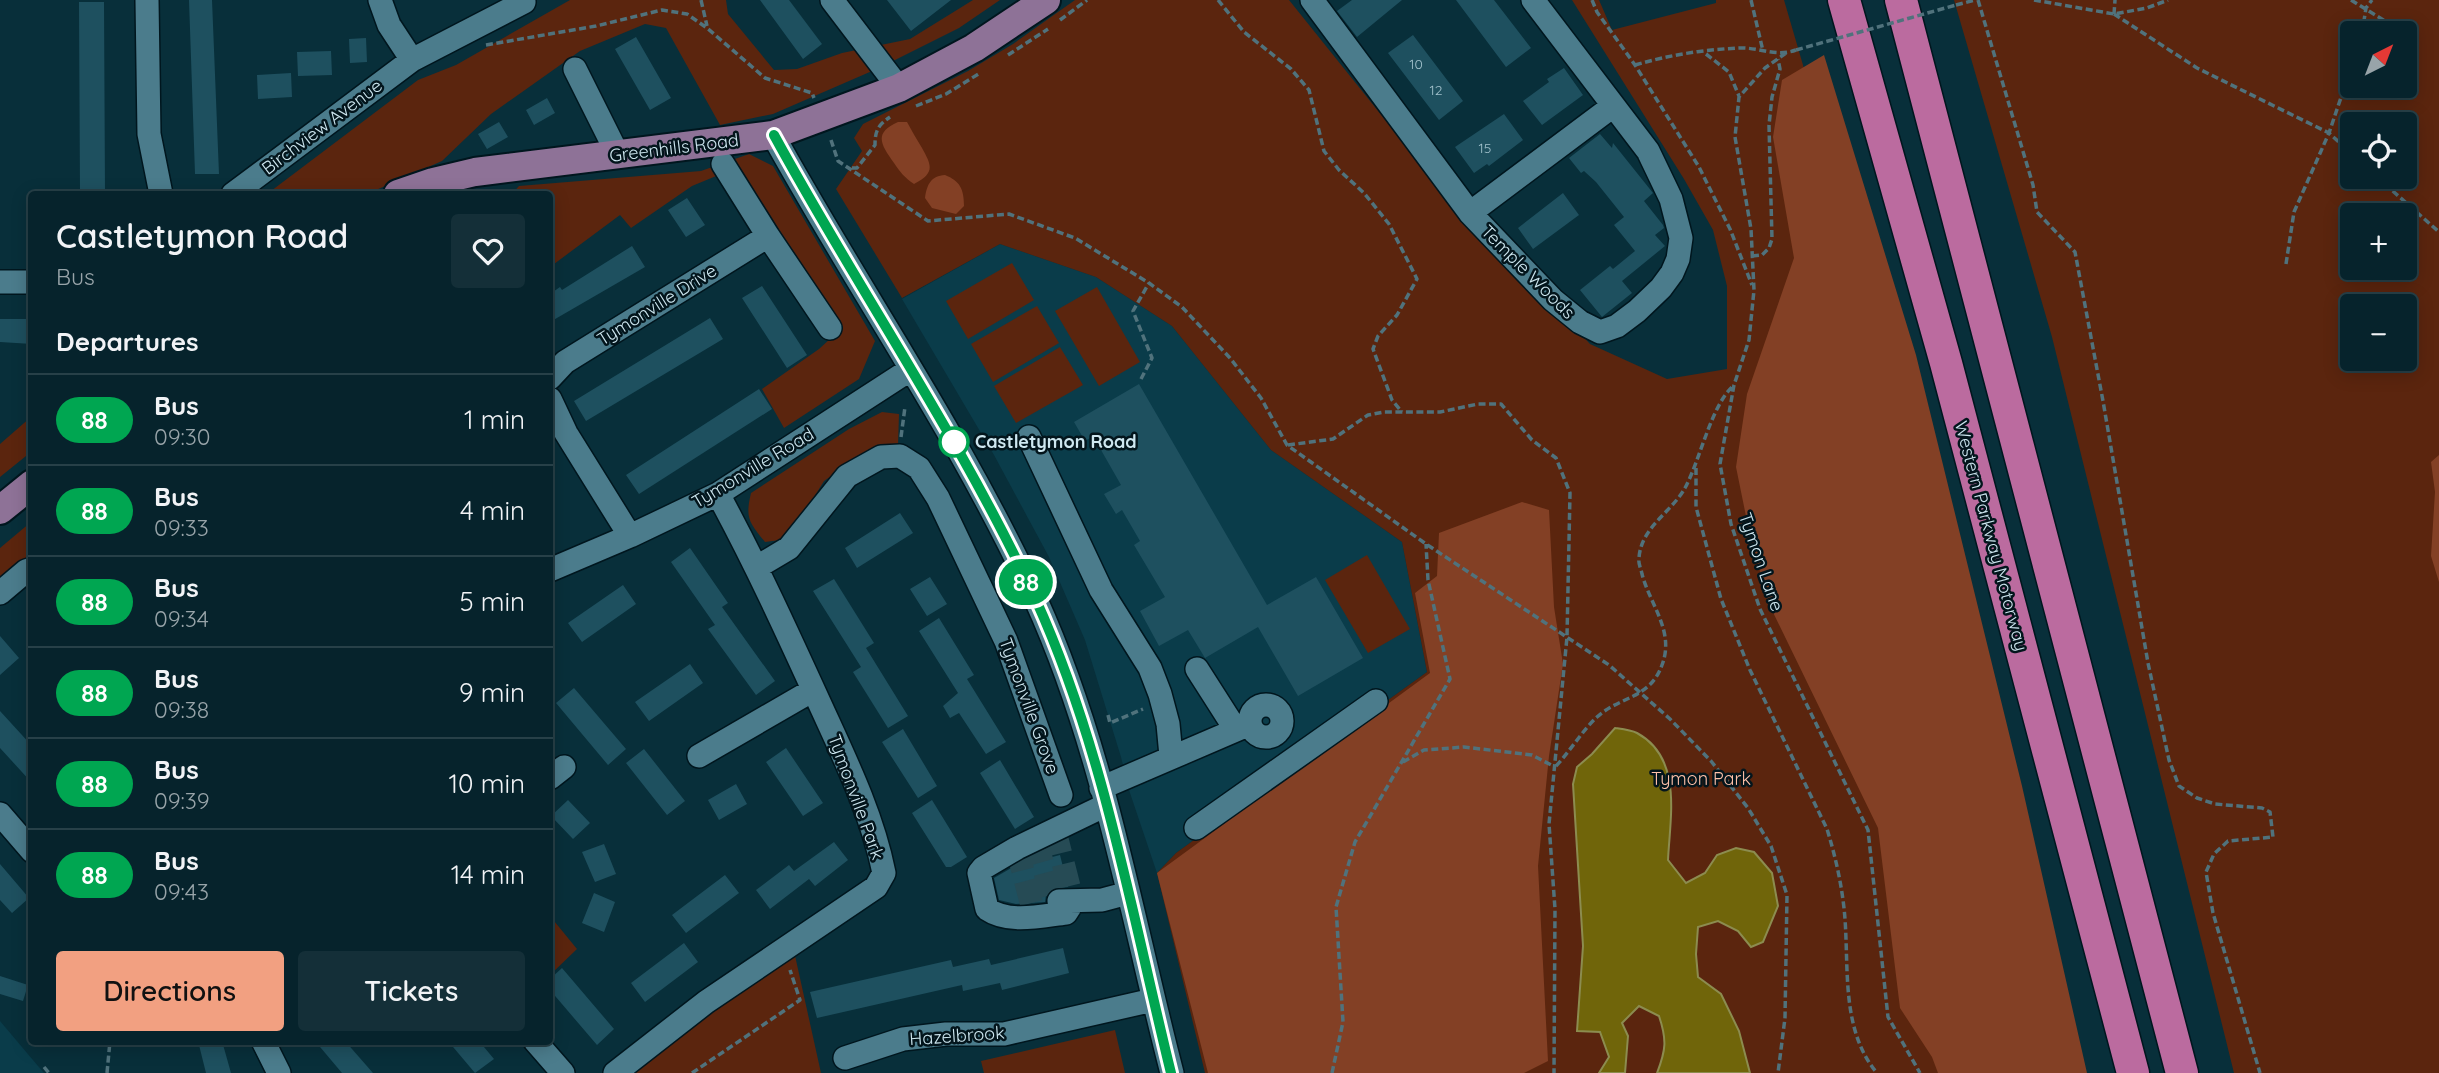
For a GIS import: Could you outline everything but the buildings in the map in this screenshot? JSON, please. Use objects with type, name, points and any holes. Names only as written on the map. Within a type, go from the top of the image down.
[{"type":"highway","name":"Western Parkway Motorway","points":[[1844,0],[1946,363],[2133,1073]]},
{"type":"highway","points":[[1901,0],[2182,1073]]},
{"type":"main road","name":"Greenhills Road","points":[[407,191],[475,172],[774,135],[902,103],[974,48],[1046,0]]},
{"type":"main road","points":[[0,510],[28,487]]},
{"type":"street","points":[[147,0],[149,134],[160,191]]},
{"type":"street","points":[[380,0],[389,25],[412,60]]},
{"type":"street","points":[[832,0],[902,103]]},
{"type":"street","name":"Temple Woods","points":[[1312,0],[1470,213],[1553,300],[1580,323],[1600,332],[1617,326],[1661,288],[1678,259],[1681,238],[1671,199],[1648,151],[1534,0]]},
{"type":"street","name":"Birchview Avenue","points":[[237,191],[412,60],[524,2]]},
{"type":"street","points":[[575,69],[618,155]]},
{"type":"street","name":"Temple Woods","points":[[1470,213],[1613,106]]},
{"type":"street","points":[[774,135],[975,478],[1036,602],[1083,724],[1104,796],[1171,1073]]},
{"type":"street","points":[[723,164],[830,328]]},
{"type":"street","name":"Tymonville Drive","points":[[553,375],[565,362],[768,236]]},
{"type":"street","points":[[0,282],[28,282]]},
{"type":"street","name":"Tymonville Road","points":[[553,568],[630,536],[718,494],[911,369]]},
{"type":"street","points":[[553,405],[566,433],[630,536]]},
{"type":"street","points":[[1029,437],[1101,590],[1140,650],[1162,701],[1168,724],[1171,756]]},
{"type":"street","name":"Tymonville Grove","points":[[757,567],[789,548],[848,476],[881,457],[900,456],[919,468],[938,498],[1006,641],[1061,796]]},
{"type":"street","name":"Tymonville Park","points":[[615,1073],[706,1002],[876,887],[884,873],[878,843],[851,773],[757,567],[718,494]]},
{"type":"street","points":[[0,593],[28,570]]},
{"type":"street","points":[[1197,669],[1243,727]]},
{"type":"street","points":[[699,756],[813,690]]},
{"type":"street","points":[[1196,828],[1376,701]]},
{"type":"street","points":[[1073,902],[1066,913],[1033,917],[996,915],[987,909],[979,873],[983,868],[1171,756],[1243,727],[1258,707],[1276,707],[1283,718],[1281,730],[1276,735],[1294,760]]},
{"type":"street","points":[[0,814],[28,846]]},
{"type":"street","points":[[1032,906],[1053,901],[1102,900],[1128,893]]},
{"type":"street","name":"Hazelbrook","points":[[845,1058],[903,1039],[946,1034],[1004,1034],[1153,1000]]},
{"type":"street","points":[[265,1045],[279,1073]]},
{"type":"street","points":[[538,1045],[563,1073]]},
{"type":"path","points":[[701,0],[707,28]]},
{"type":"path","points":[[1000,60],[1087,0]]},
{"type":"path","points":[[1218,0],[1244,32],[1291,69],[1310,90],[1324,151],[1389,224],[1417,279],[1397,315],[1378,336],[1373,349],[1392,400],[1402,412]]},
{"type":"path","points":[[1592,0],[1597,12],[1635,65],[1699,167],[1730,229],[1754,290]]},
{"type":"path","points":[[1751,0],[1763,51]]},
{"type":"path","points":[[1704,52],[1729,72],[1739,97],[1765,68],[1786,53],[1976,0],[2033,185],[2038,212],[2074,252],[2103,401],[2148,663],[2169,760],[2179,786],[2197,798],[2216,804],[2262,808],[2270,812],[2273,837],[2228,841],[2214,854],[2206,872],[2213,913],[2260,1073]]},
{"type":"path","points":[[2034,0],[2114,15],[2197,68],[2329,133],[2340,143]]},
{"type":"path","points":[[2114,15],[2115,0]]},
{"type":"path","points":[[2114,15],[2168,0]]},
{"type":"path","points":[[2351,0],[2386,21]]},
{"type":"path","points":[[2364,21],[2366,8],[2372,0]]},
{"type":"path","points":[[479,46],[596,26],[662,10],[687,14],[765,78],[812,93],[816,103]]},
{"type":"path","points":[[1635,65],[1669,55],[1744,48],[1786,53]]},
{"type":"path","points":[[1752,256],[1762,255],[1769,248],[1772,239],[1769,125],[1772,97],[1780,69],[1778,59]]},
{"type":"path","points":[[849,169],[857,168],[876,145],[875,133],[880,124],[902,103],[946,94],[989,67]]},
{"type":"path","name":"Tymon Lane","points":[[1739,97],[1734,137],[1751,229],[1754,290],[1749,340],[1734,385],[1720,464],[1731,524],[1759,609],[1868,830],[1888,1017],[1920,1073]]},
{"type":"path","points":[[2286,264],[2294,212],[2329,133],[2341,98]]},
{"type":"path","points":[[831,140],[838,161],[928,222],[1009,214],[1075,238],[1149,283],[1182,307],[1230,358],[1261,398],[1287,445],[1426,544],[1609,665],[1642,693],[1711,761],[1748,808],[1771,846],[1787,895],[1785,1018],[1778,1073]]},
{"type":"path","points":[[2391,189],[2439,232]]},
{"type":"path","points":[[1141,379],[1152,358],[1133,311],[1149,283]]},
{"type":"path","points":[[1555,767],[1599,715],[1642,693],[1662,668],[1666,652],[1664,627],[1644,582],[1638,560],[1644,536],[1682,492],[1696,468],[1717,411],[1734,385]]},
{"type":"path","points":[[1287,445],[1333,439],[1368,415],[1440,412],[1478,404],[1501,404],[1532,440],[1556,458],[1570,493],[1567,636],[1549,824],[1555,909],[1554,1073]]},
{"type":"path","points":[[901,443],[902,412],[905,407]]},
{"type":"path","points":[[1696,468],[1696,507],[1721,599],[1751,670],[1827,829],[1835,856],[1844,909],[1845,950],[1856,1036],[1877,1073]]},
{"type":"path","points":[[1332,1073],[1343,1023],[1336,907],[1354,842],[1450,679],[1428,580],[1426,544]]},
{"type":"path","points":[[1108,715],[1110,723],[1162,701]]},
{"type":"path","points":[[1401,763],[1424,750],[1465,747],[1532,755],[1555,767]]},
{"type":"path","points":[[692,1073],[800,1000],[782,952]]},
{"type":"path","points":[[107,1073],[110,1045]]},
{"type":"path","points":[[44,1067],[49,1073]]},
{"type":"shaded area","points":[[1824,55],[1916,355],[2022,786],[2087,1073],[1938,1073],[1932,1057],[1900,1008],[1878,828],[1768,602],[1747,521],[1736,467],[1747,394],[1794,258],[1773,137],[1782,80]]},
{"type":"shaded area","points":[[898,122],[907,122],[929,164],[930,169],[926,176],[914,184],[889,157],[883,145],[882,135]]},
{"type":"shaded area","points":[[945,175],[958,183],[962,190],[964,206],[956,214],[932,208],[925,198],[930,182]]},
{"type":"shaded area","points":[[1000,244],[1096,277],[1172,326],[1271,450],[1402,542],[1427,672],[1176,853],[1157,873],[1130,793],[1085,640],[1049,557],[994,455],[902,299]]},
{"type":"shaded area","points":[[2439,455],[2439,582],[2431,556],[2435,492],[2431,462]]},
{"type":"shaded area","points":[[1522,502],[1549,510],[1554,607],[1563,664],[1549,756],[1538,866],[1548,1061],[1524,1073],[1208,1073],[1157,873],[1430,673],[1415,593],[1437,576],[1439,533]]},
{"type":"shaded area","points":[[1615,728],[1637,733],[1652,744],[1662,757],[1670,790],[1668,860],[1686,883],[1705,873],[1717,855],[1736,848],[1754,852],[1772,873],[1778,906],[1763,942],[1751,947],[1738,931],[1718,921],[1698,927],[1698,977],[1721,994],[1739,1031],[1750,1073],[1657,1073],[1664,1045],[1662,1024],[1659,1016],[1639,1006],[1622,1023],[1628,1036],[1625,1073],[1599,1073],[1609,1057],[1600,1032],[1577,1031],[1583,946],[1573,784],[1577,767]]},
{"type":"shaded area","points":[[0,1021],[27,1053],[44,1073],[0,1073]]},
{"type":"green space","points":[[570,0],[726,0],[728,14],[774,70],[797,69],[842,53],[910,39],[973,0],[1000,0],[959,28],[879,68],[773,114],[720,125],[666,28],[645,24],[580,51],[491,114],[442,161],[374,191],[271,191],[418,80],[456,65]]},
{"type":"green space","name":"Tymon Park","points":[[1075,0],[1289,0],[1411,152],[1590,344],[1667,379],[1727,369],[1727,286],[1713,230],[1572,0],[1599,0],[1612,30],[1716,3],[1716,0],[1784,0],[1893,373],[2086,1073],[1205,1073],[1157,873],[1176,853],[1427,672],[1402,542],[1271,450],[1172,326],[1096,277],[1000,244],[902,298],[836,189],[862,151],[854,138],[863,124],[968,71],[1013,44]]},
{"type":"green space","points":[[1954,0],[2439,0],[2439,1073],[2234,1073],[2052,337]]},
{"type":"green space","points":[[749,154],[773,166],[875,341],[859,379],[784,428],[762,389],[819,349],[843,327],[738,167],[692,186],[631,228],[620,215],[553,265],[553,191],[515,191],[519,186],[701,171]]},
{"type":"green space","points":[[1012,263],[1034,300],[968,339],[946,301]]},
{"type":"green space","points":[[1097,287],[1140,362],[1099,386],[1055,311]]},
{"type":"green space","points":[[1037,306],[1059,343],[993,382],[971,344]]},
{"type":"green space","points":[[1060,347],[1083,385],[1016,423],[994,386]]},
{"type":"green space","points":[[882,412],[899,414],[898,446],[873,447],[824,481],[788,539],[765,542],[750,519],[748,508],[751,493],[849,429]]},
{"type":"green space","points":[[28,420],[28,454],[0,477],[0,444]]},
{"type":"green space","points":[[28,525],[28,561],[0,584],[0,548]]},
{"type":"green space","points":[[1367,555],[1410,629],[1368,653],[1325,580]]},
{"type":"green space","points":[[553,920],[577,949],[553,972]]},
{"type":"green space","points":[[794,951],[821,1073],[629,1073],[657,1050]]},
{"type":"green space","points":[[1115,1030],[1125,1073],[984,1073],[981,1061]]},
{"type":"tunnel","points":[[1055,831],[1073,902]]},
{"type":"tunnel","points":[[1036,840],[1053,901]]},
{"type":"tunnel","points":[[1017,848],[1032,906]]},
{"type":"bus line","name":"88","points":[[774,135],[975,478],[1036,602],[1083,724],[1128,893],[1171,1073]]},
{"type":"place","name":"Castletymon Road","points":[[954,442]]}]
